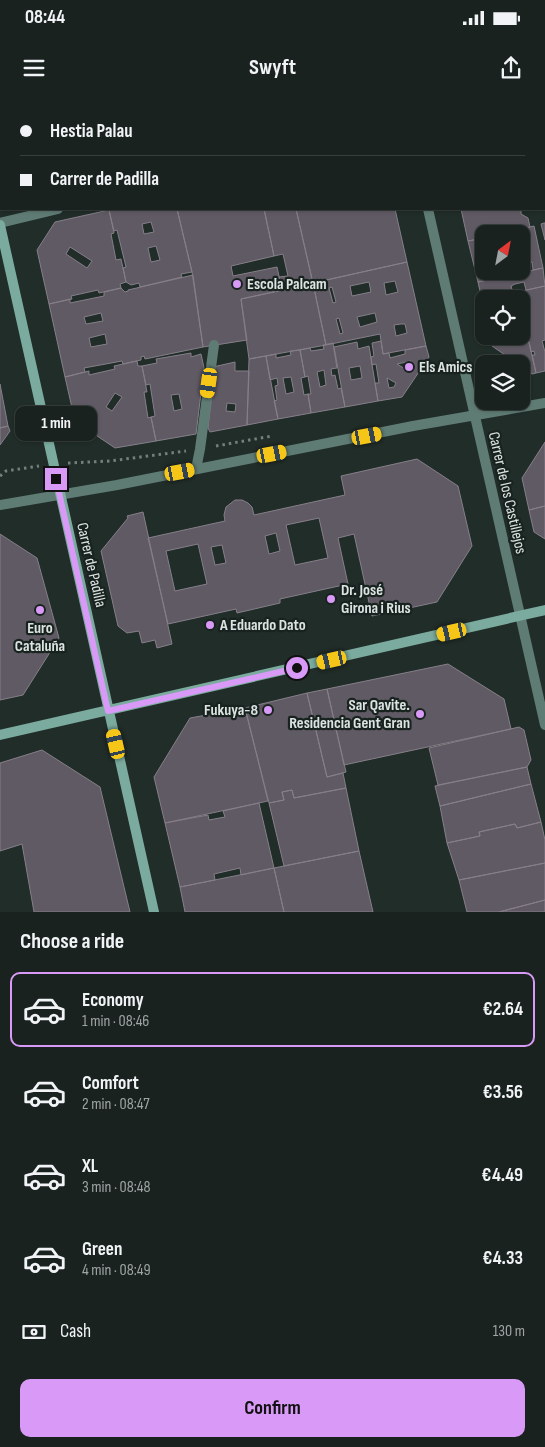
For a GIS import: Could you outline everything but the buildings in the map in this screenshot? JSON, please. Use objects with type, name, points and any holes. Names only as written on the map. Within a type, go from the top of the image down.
[{"type":"main road","name":"Carrer de Padilla","points":[[0,224],[154,912]]},
{"type":"main road","points":[[0,735],[545,610]]},
{"type":"street","points":[[0,224],[54,210]]},
{"type":"street","name":"Carrer de los Castillejos","points":[[428,210],[545,725]]},
{"type":"street","points":[[196,469],[214,345]]},
{"type":"street","points":[[0,505],[545,403]]},
{"type":"path","points":[[78,462],[110,461],[277,435]]},
{"type":"path","points":[[0,476],[6,471]]},
{"type":"place","name":"Escola Palcam","points":[[237,284]]},
{"type":"place","name":"Els Amics","points":[[409,367]]},
{"type":"place","name":"Dr. José Girona i Rius","points":[[331,599]]},
{"type":"place","name":"Euro Cataluña","points":[[40,610]]},
{"type":"place","name":"A Eduardo Dato","points":[[210,625]]},
{"type":"place","name":"Fukuya-8","points":[[268,710]]},
{"type":"place","name":"Sar Qavite. Residencia Gent Gran","points":[[420,714]]},
{"type":"route","points":[[56,479],[108,711],[297,668]]}]
